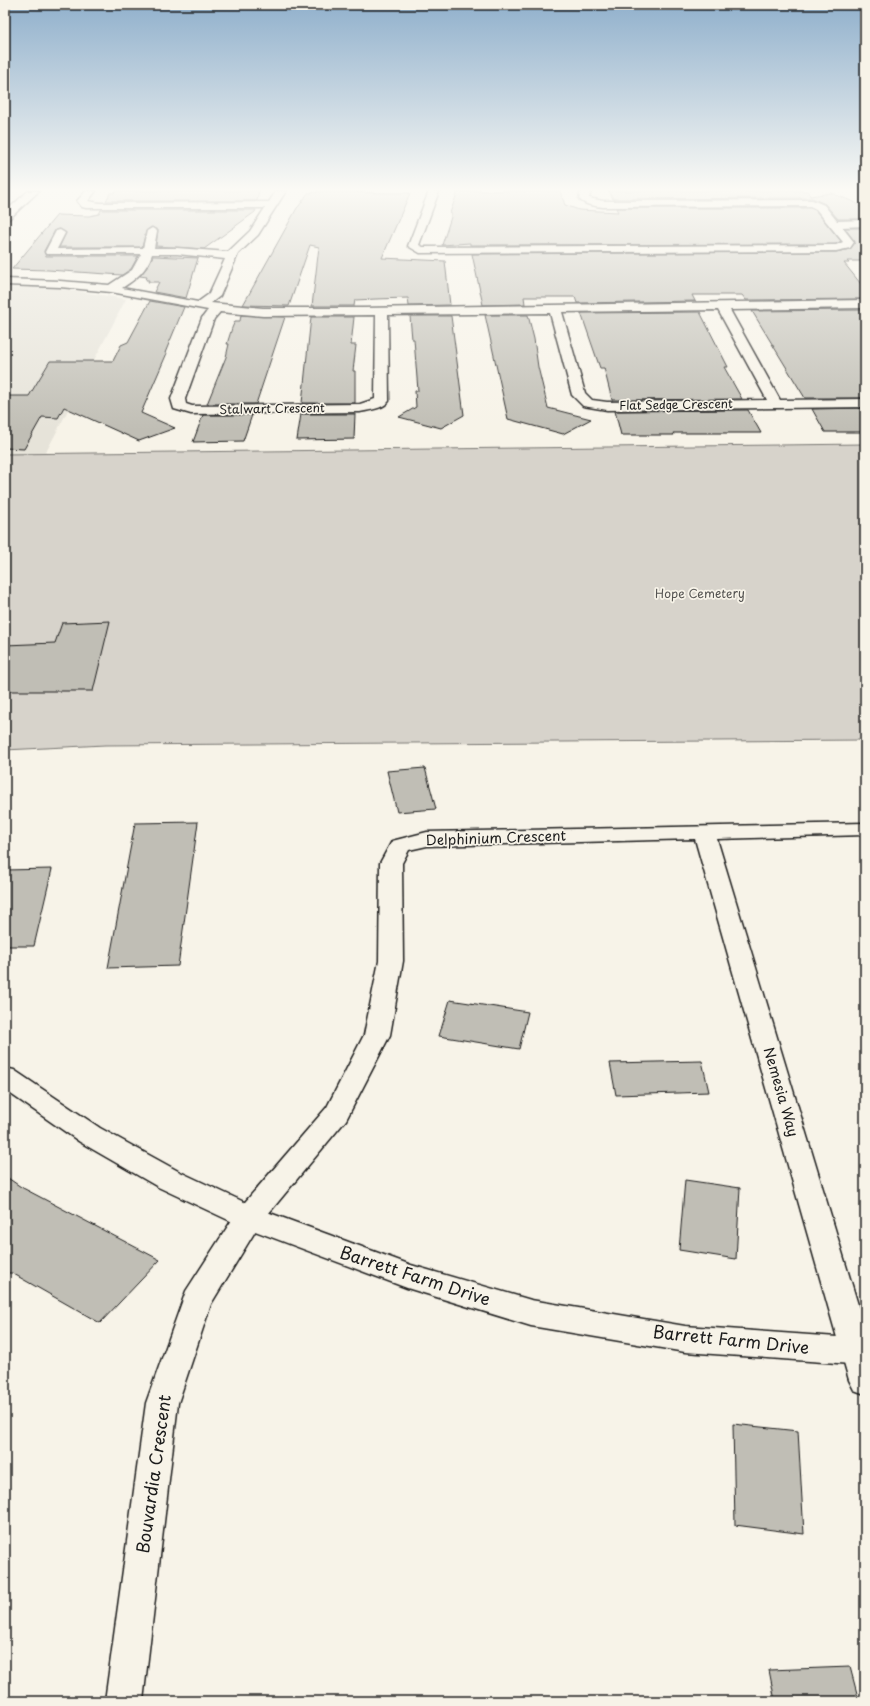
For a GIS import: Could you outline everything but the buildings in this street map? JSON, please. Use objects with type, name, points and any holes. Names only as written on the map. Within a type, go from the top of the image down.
[{"type":"street","points":[[110,289],[125,281],[137,271]]},
{"type":"street","points":[[200,306],[214,296],[225,271]]},
{"type":"street","points":[[5,282],[60,284],[110,289],[200,306],[263,312],[382,312],[865,304]]},
{"type":"street","points":[[722,306],[775,403]]},
{"type":"street","name":"Stalwart Crescent","points":[[217,308],[208,318],[178,398],[179,406],[192,410],[360,408],[382,401],[382,312]]},
{"type":"street","name":"Flat Sedge Crescent","points":[[555,309],[579,395],[588,402],[607,406],[865,403]]},
{"type":"street","name":"Delphinium Crescent","points":[[249,1218],[337,1113],[377,1035],[391,962],[391,863],[400,846],[427,839],[865,829]]},
{"type":"street","name":"Nemesia Way","points":[[704,833],[862,1361]]},
{"type":"street","name":"Barrett Farm Drive","points":[[5,1077],[90,1135],[168,1179],[249,1218],[407,1276],[531,1313],[685,1339],[862,1361]]},
{"type":"street","name":"Bouvardia Crescent","points":[[124,1701],[162,1403],[197,1300],[249,1218]]},
{"type":"shaded area","points":[[5,287],[57,288],[126,299],[45,454],[5,454]]},
{"type":"green space","name":"Hope Cemetery","points":[[865,444],[865,740],[105,745],[5,750],[5,454]]}]
